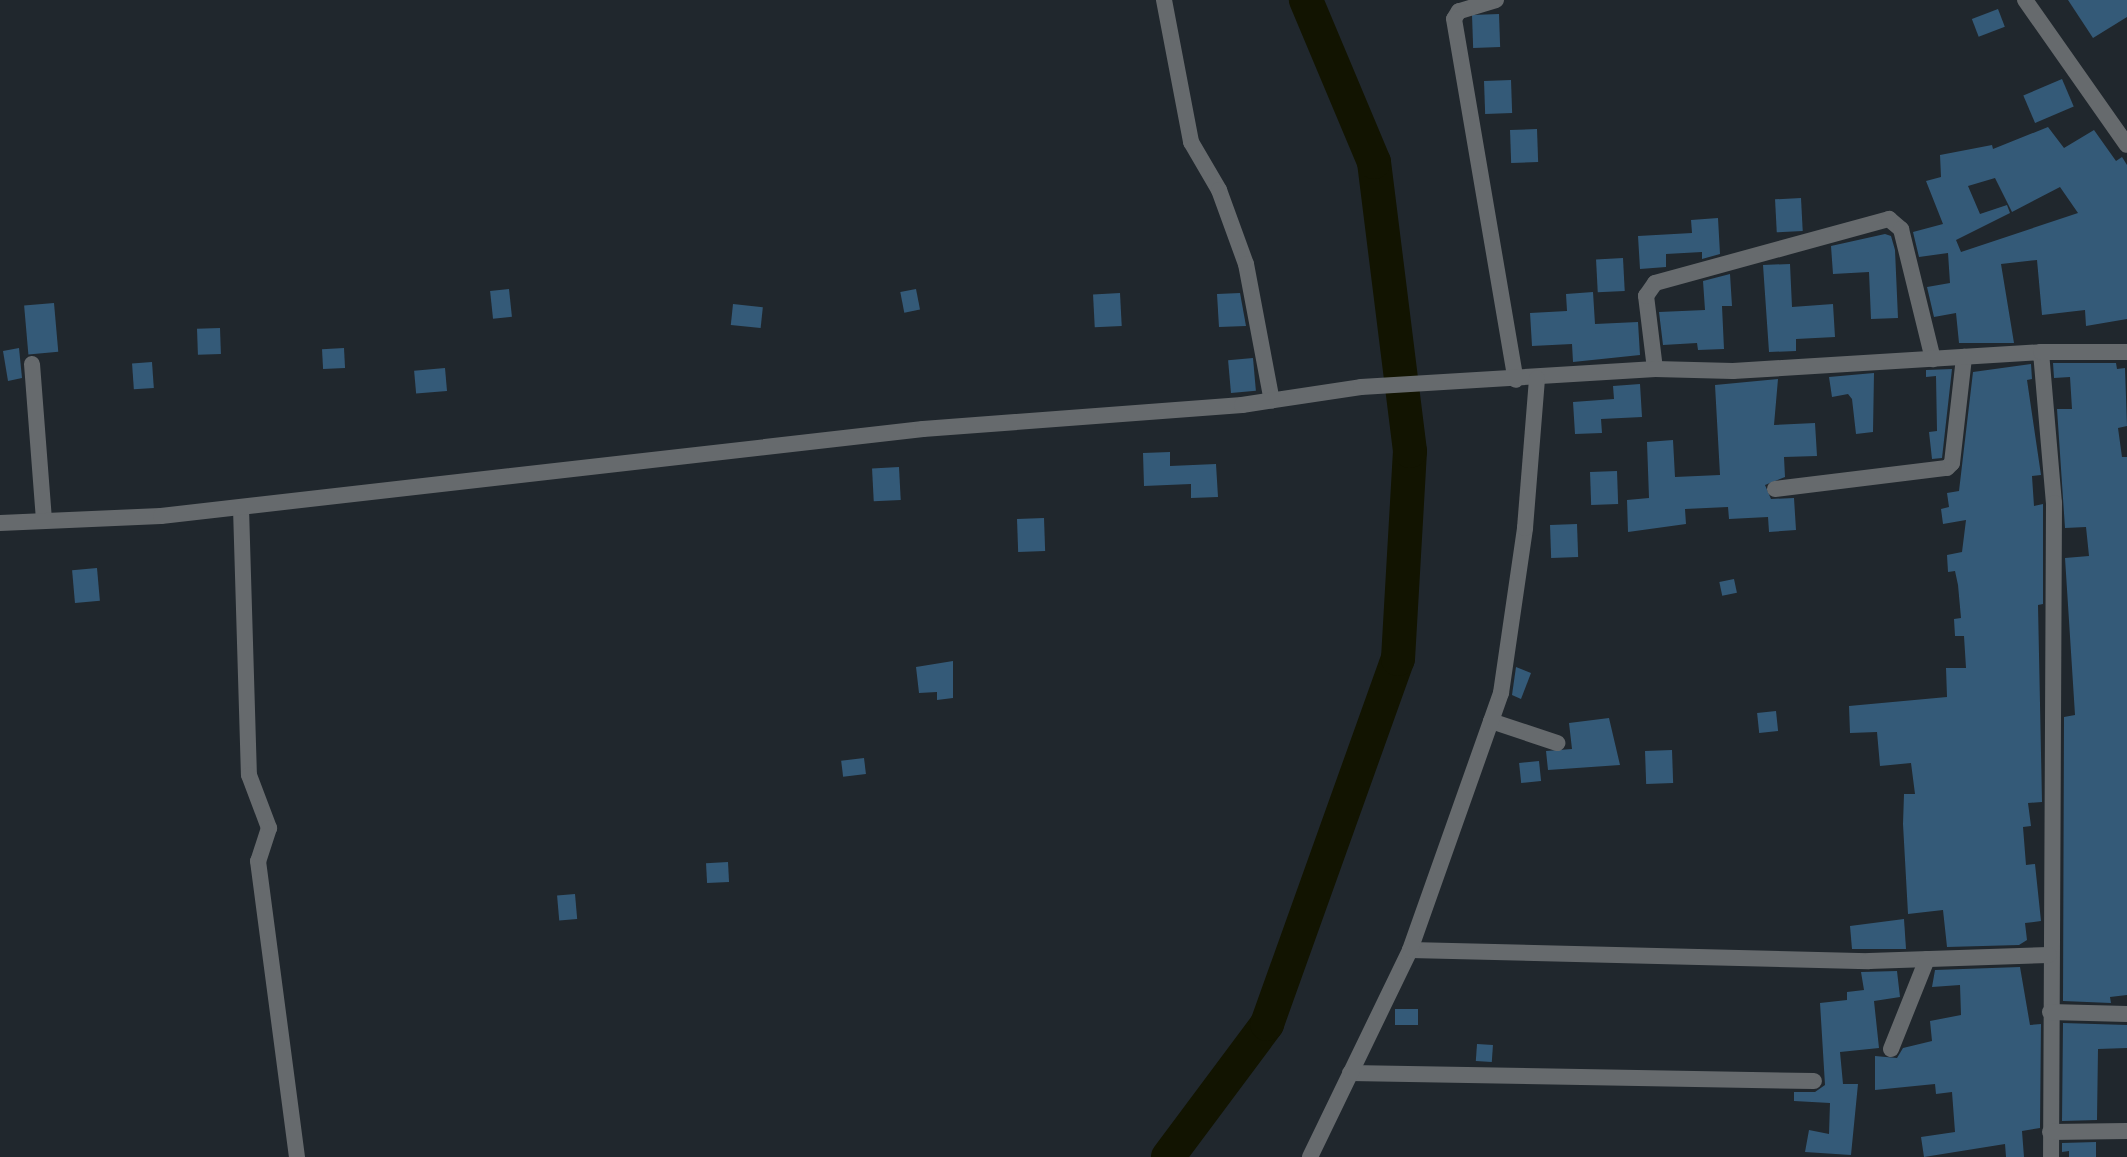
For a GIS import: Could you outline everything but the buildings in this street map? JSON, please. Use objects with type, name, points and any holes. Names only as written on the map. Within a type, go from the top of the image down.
[{"type":"street","points":[[1164,0],[1191,142],[1219,190],[1246,264],[1272,401]]},
{"type":"street","points":[[1496,0],[1459,11],[1454,19],[1516,380]]},
{"type":"street","points":[[2025,0],[2127,145]]},
{"type":"street","points":[[1655,369],[1646,296],[1655,283],[1889,219],[1901,229],[1933,359]]},
{"type":"street","points":[[0,523],[241,508],[923,429],[1272,401],[1361,387],[1516,380],[1655,369],[1733,371],[2041,352],[2127,352]]},
{"type":"street","points":[[2041,352],[2054,503],[2049,955],[2051,1157]]},
{"type":"street","points":[[1775,489],[1947,468],[1952,463],[1964,357]]},
{"type":"street","points":[[32,364],[44,521]]},
{"type":"street","points":[[1310,1157],[1410,950],[1501,693],[1525,528],[1537,378]]},
{"type":"street","points":[[241,508],[249,775],[269,828],[258,861],[297,1157]]},
{"type":"street","points":[[1491,721],[1557,743]]},
{"type":"street","points":[[1410,950],[1927,959],[2049,955]]},
{"type":"street","points":[[1891,1049],[1927,959]]},
{"type":"street","points":[[2050,1012],[2127,1014]]},
{"type":"street","points":[[1350,1073],[1814,1081]]},
{"type":"street","points":[[2050,1132],[2127,1131]]},
{"type":"waterway","points":[[1168,1157],[1267,1024],[1398,659],[1410,451],[1374,162],[1306,0]]}]
